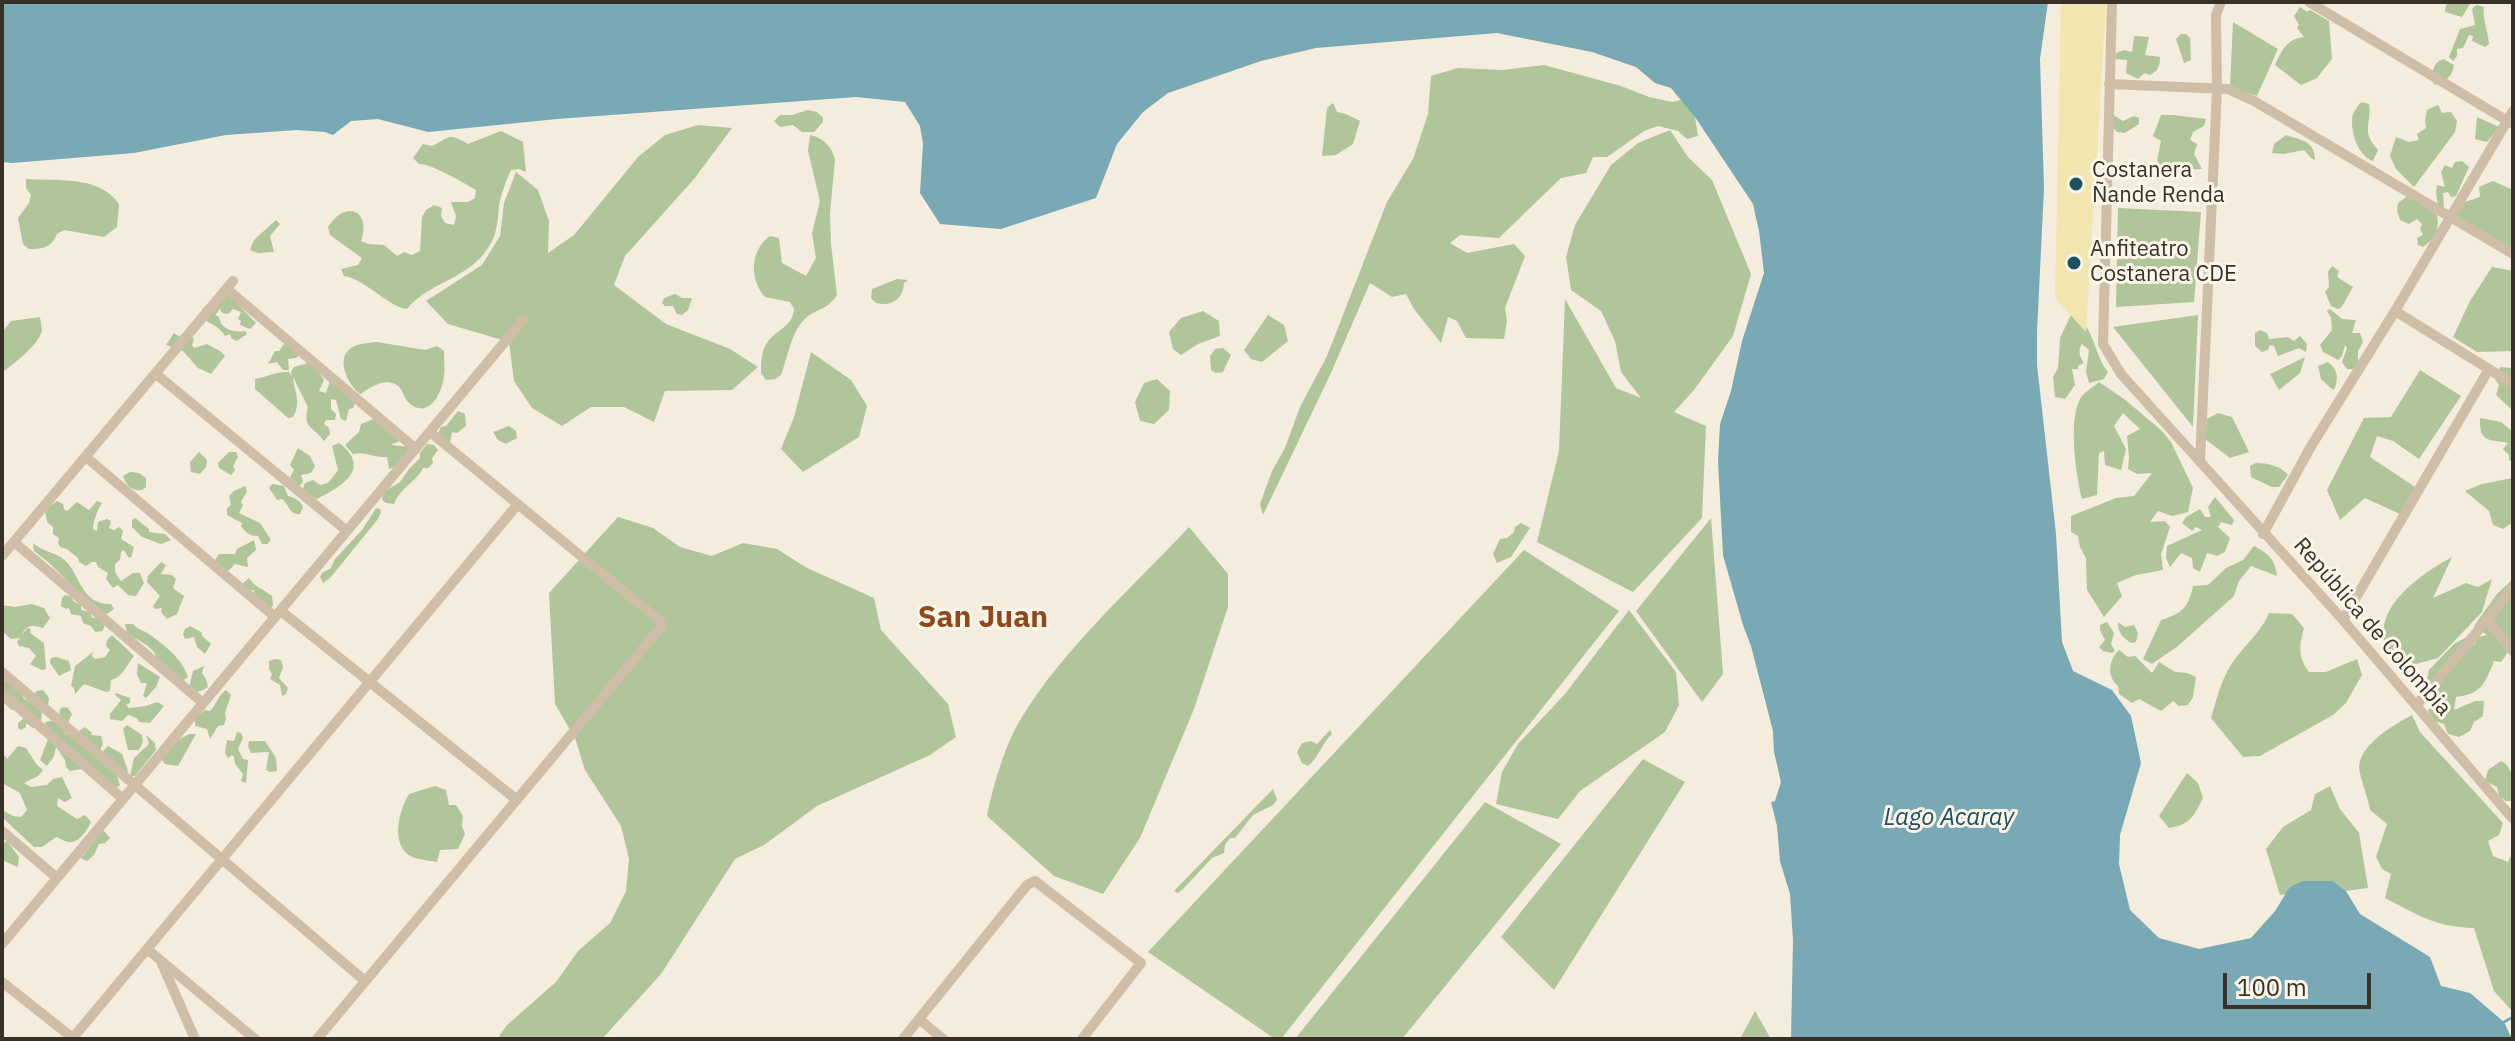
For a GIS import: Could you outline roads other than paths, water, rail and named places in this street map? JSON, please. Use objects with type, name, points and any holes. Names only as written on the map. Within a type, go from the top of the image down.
[{"type":"street","name":"República de Colombia","points":[[2112,2],[2103,344],[2121,374],[2343,620],[2513,818]]},
{"type":"street","points":[[2200,462],[2217,89],[2216,15],[2221,2]]},
{"type":"street","points":[[2263,534],[2310,448],[2511,118],[2309,2]]},
{"type":"street","points":[[2109,84],[2228,89],[2254,101],[2513,254]]},
{"type":"street","points":[[2,556],[230,285],[416,449]]},
{"type":"street","points":[[2395,311],[2513,384]]},
{"type":"street","points":[[2,944],[523,320]]},
{"type":"street","points":[[2343,620],[2489,369]]},
{"type":"street","points":[[156,374],[347,531]]},
{"type":"street","points":[[317,1039],[661,627],[660,621],[430,432]]},
{"type":"street","points":[[86,457],[278,614],[370,682],[517,800]]},
{"type":"street","points":[[2,982],[73,1039],[518,504]]},
{"type":"street","points":[[14,542],[203,703]]},
{"type":"street","points":[[2416,706],[2513,588]]},
{"type":"street","points":[[2487,620],[2513,651]]},
{"type":"street","points":[[2,672],[365,981]]},
{"type":"street","points":[[2,693],[123,799]]},
{"type":"street","points":[[2,831],[57,878]]},
{"type":"street","points":[[903,1039],[1027,885],[1035,881],[1141,963],[1082,1039]]},
{"type":"street","points":[[147,949],[255,1039]]},
{"type":"street","points":[[161,961],[195,1039]]},
{"type":"street","points":[[919,1019],[943,1039]]},
{"type":"water","name":"Lago Acaray","points":[[2,2],[2048,2],[2040,59],[2044,188],[2037,365],[2056,534],[2062,642],[2073,671],[2112,690],[2131,716],[2141,763],[2120,835],[2119,864],[2130,910],[2159,938],[2199,949],[2251,938],[2275,911],[2290,887],[2303,881],[2333,881],[2346,891],[2360,914],[2430,957],[2441,986],[2470,993],[2504,1022],[2512,1039],[1791,1039],[1793,940],[1790,894],[1780,861],[1771,802],[1775,801],[1781,782],[1773,731],[1723,555],[1718,461],[1720,424],[1764,273],[1759,231],[1753,204],[1695,117],[1671,88],[1655,83],[1636,67],[1592,52],[1497,33],[1316,48],[1261,61],[1168,93],[1143,112],[1117,144],[1096,198],[1001,229],[940,224],[920,193],[923,144],[920,126],[905,102],[856,97],[557,119],[428,132],[378,119],[351,121],[333,135],[297,130],[226,135],[134,153],[2,162]]},
{"type":"waterway","points":[[2504,1022],[2513,1017]]},
{"type":"place","name":"Costanera Ñande Renda","points":[[2076,184]]},
{"type":"place","name":"Anfiteatro Costanera CDE","points":[[2074,263]]},
{"type":"district","name":"San Juan","points":[[983,618]]}]
